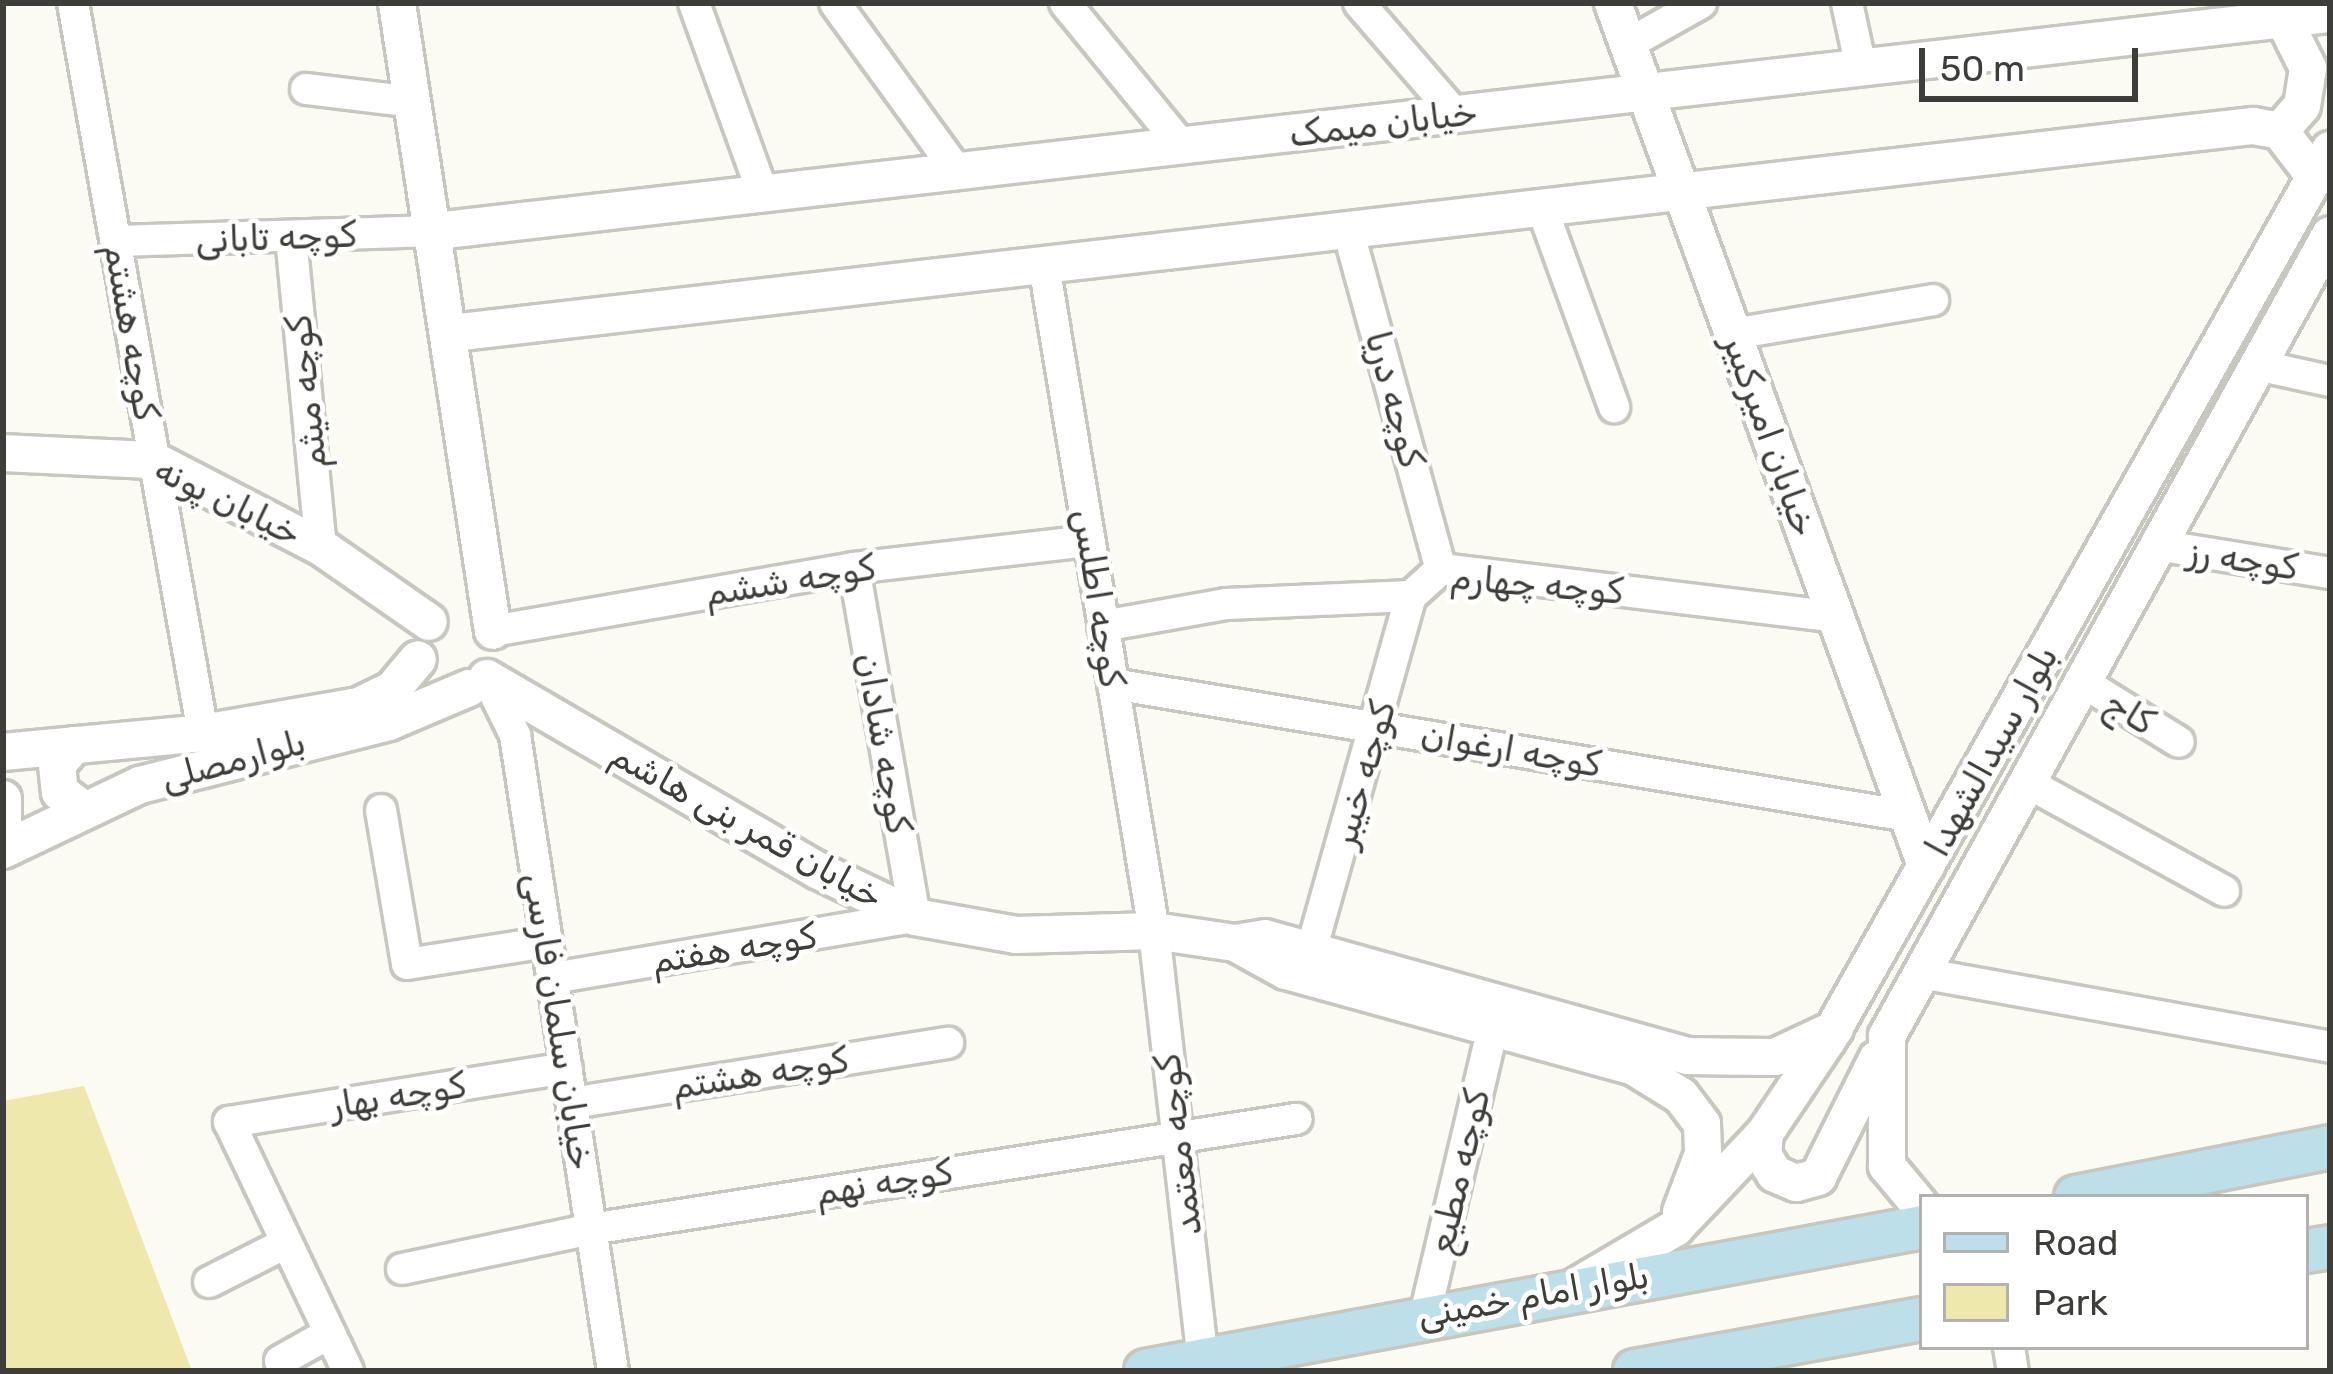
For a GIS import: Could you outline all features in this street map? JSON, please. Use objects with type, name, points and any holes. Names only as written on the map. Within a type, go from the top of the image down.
[{"type":"main road","points":[[2091,1194],[2330,1147]]},
{"type":"main road","name":"بلوار امام خمینی","points":[[1146,1371],[1425,1315],[1919,1227]]},
{"type":"main road","points":[[1635,1371],[1919,1320]]},
{"type":"street","name":"کوچه هشتم","points":[[73,3],[203,733]]},
{"type":"street","points":[[397,3],[452,333],[498,652],[478,683],[438,685],[418,659],[429,622],[458,610],[494,631]]},
{"type":"street","points":[[694,3],[763,194]]},
{"type":"street","points":[[835,3],[958,172]]},
{"type":"street","points":[[1065,3],[1182,146]]},
{"type":"street","points":[[1359,3],[1456,115]]},
{"type":"street","name":"خیابان امیرکبیر","points":[[1613,3],[1926,866]]},
{"type":"street","points":[[1628,44],[1701,3]]},
{"type":"street","points":[[1847,3],[1861,68]]},
{"type":"street","name":"خیابان میمک","points":[[436,231],[2330,14]]},
{"type":"street","points":[[2280,130],[2302,106],[2308,68],[2284,20]]},
{"type":"street","points":[[305,89],[414,102]]},
{"type":"street","points":[[452,333],[2253,126],[2280,130],[2322,164]]},
{"type":"street","name":"بلوار سیدالشهدا","points":[[1575,1287],[1675,1228],[1765,1133],[1835,1028],[2322,164]]},
{"type":"street","points":[[1542,208],[1614,407]]},
{"type":"street","name":"کوچه دریا","points":[[1348,230],[1441,569]]},
{"type":"street","name":"کوچه تابانی","points":[[116,242],[436,231]]},
{"type":"street","name":"بلوار سیدالشهدا","points":[[1919,1204],[1887,1166],[1887,1036],[2330,235]]},
{"type":"street","name":"کوچه میثم","points":[[291,237],[321,547]]},
{"type":"street","name":"کوچه اطلس","points":[[1044,265],[1154,931]]},
{"type":"street","points":[[1733,334],[1934,300]]},
{"type":"street","points":[[2258,365],[2330,381]]},
{"type":"street","name":"خیابان پونه","points":[[3,453],[154,460],[321,547],[429,622]]},
{"type":"street","name":"کوچه ششم","points":[[494,631],[854,568],[1089,541]]},
{"type":"street","name":"کوچه رز","points":[[2157,545],[2330,573]]},
{"type":"street","name":"کوچه شادان","points":[[854,568],[915,917]]},
{"type":"street","name":"کوچه چهارم","points":[[1103,626],[1226,604],[1411,596],[1441,569],[1836,617]]},
{"type":"street","name":"کوچه خیبر","points":[[1311,951],[1411,596]]},
{"type":"street","name":"بلوارمصلی","points":[[3,752],[203,733],[376,700],[418,659]]},
{"type":"street","name":"کاج","points":[[2081,682],[2179,742]]},
{"type":"street","name":"بلوارمصلی","points":[[3,850],[81,808],[207,764],[389,722],[478,683]]},
{"type":"street","name":"خیابان قمر بنی هاشم","points":[[478,683],[817,870],[915,917],[1016,934],[1154,931],[1235,944],[1265,938],[1688,1056],[1775,1057],[1835,1028]]},
{"type":"street","name":"خیابان سلمان فارسی","points":[[478,683],[515,735],[613,1371]]},
{"type":"street","name":"کوچه ارغوان","points":[[1113,684],[1908,816]]},
{"type":"street","points":[[74,745],[57,766],[60,792],[81,808]]},
{"type":"street","points":[[2026,782],[2224,891]]},
{"type":"street","points":[[3,799],[3,828]]},
{"type":"street","points":[[381,809],[407,964],[547,942]]},
{"type":"street","name":"کوچه هفتم","points":[[553,978],[915,917]]},
{"type":"street","name":"کوچه معتمد","points":[[1154,931],[1203,1359]]},
{"type":"street","name":"خیابان قمر بنی هاشم","points":[[1235,944],[1260,963],[1634,1067],[1682,1096],[1702,1124],[1703,1154],[1675,1228]]},
{"type":"street","points":[[1920,973],[2330,1047]]},
{"type":"street","name":"کوچه مطیع","points":[[1425,1315],[1493,1028]]},
{"type":"street","points":[[1765,1133],[1763,1155],[1775,1174],[1796,1183],[1818,1177],[1887,1036]]},
{"type":"street","name":"کوچه هشتم","points":[[572,1103],[948,1043]]},
{"type":"street","name":"کوچه بهار","points":[[286,1243],[229,1122],[567,1068]]},
{"type":"street","name":"کوچه نهم","points":[[402,1269],[591,1229],[1176,1134],[1296,1119]]},
{"type":"street","points":[[209,1282],[286,1243],[348,1371]]},
{"type":"street","points":[[280,1361],[330,1333]]},
{"type":"green space","points":[[84,1086],[192,1371],[3,1371],[3,1101]]}]
